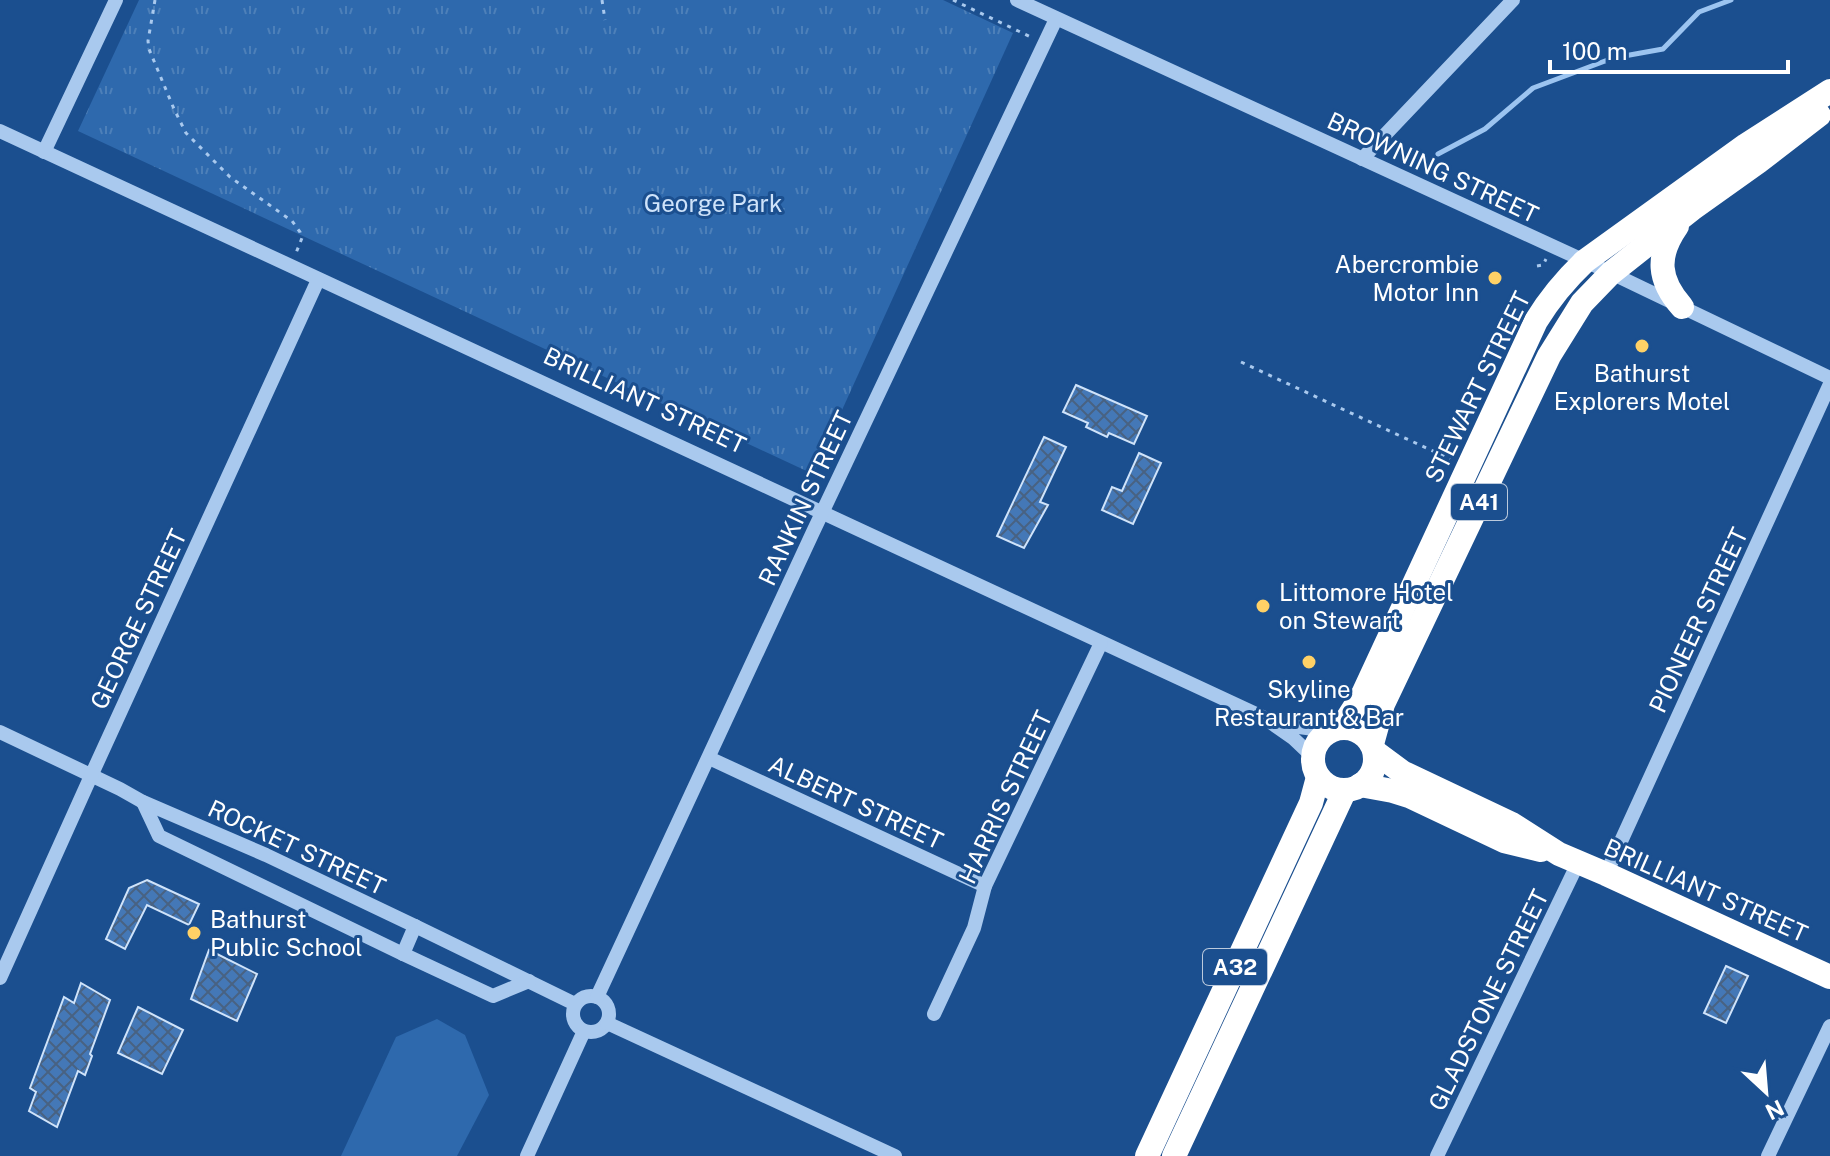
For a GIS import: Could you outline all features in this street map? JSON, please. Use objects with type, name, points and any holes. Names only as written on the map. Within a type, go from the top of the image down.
[{"type":"highway","name":"STEWART STREET","points":[[1335,729],[1363,694],[1548,300],[1585,261],[1746,145],[1830,91]]},
{"type":"highway","name":"A41","points":[[1373,748],[1383,704],[1549,356],[1582,303],[1611,273],[1830,106]]},
{"type":"highway","points":[[1682,307],[1666,286],[1662,257],[1666,242],[1692,209]]},
{"type":"highway","points":[[1335,729],[1358,731],[1366,736],[1373,748]]},
{"type":"highway","name":"A32","points":[[1147,1156],[1311,803],[1320,740],[1335,729]]},
{"type":"highway","name":"A32","points":[[1174,1156],[1352,788],[1369,778],[1373,771],[1373,748]]},
{"type":"highway","name":"BRILLIANT STREET","points":[[1373,748],[1402,772],[1512,824],[1569,859]]},
{"type":"highway","points":[[1316,767],[1331,787],[1352,788]]},
{"type":"highway","name":"BRILLIANT STREET","points":[[1352,788],[1393,791],[1409,796],[1504,841],[1569,859],[1830,977]]},
{"type":"street","points":[[44,152],[116,0]]},
{"type":"street","name":"BROWNING STREET","points":[[1017,0],[1611,273],[1830,381]]},
{"type":"street","points":[[1362,159],[1513,0]]},
{"type":"street","name":"RANKIN STREET","points":[[597,997],[1056,19]]},
{"type":"street","name":"BRILLIANT STREET","points":[[0,131],[1267,719],[1299,727],[1335,729]]},
{"type":"street","name":"GEORGE STREET","points":[[0,978],[318,280]]},
{"type":"street","name":"PIONEER STREET","points":[[1606,874],[1830,381]]},
{"type":"street","name":"HARRIS STREET","points":[[934,1014],[974,928],[985,886],[1101,643]]},
{"type":"street","name":"BRILLIANT STREET","points":[[1267,719],[1293,738],[1316,767]]},
{"type":"street","name":"ROCKET STREET","points":[[0,732],[143,802],[266,855],[575,1004]]},
{"type":"street","name":"ALBERT STREET","points":[[709,758],[985,886]]},
{"type":"street","points":[[143,802],[159,836],[493,996],[529,981]]},
{"type":"street","name":"GLADSTONE STREET","points":[[1437,1156],[1545,930],[1569,859]]},
{"type":"street","points":[[403,954],[415,926]]},
{"type":"street","points":[[585,997],[597,997],[607,1005],[607,1023],[599,1030],[584,1031],[573,1019],[575,1004],[585,997]]},
{"type":"street","points":[[607,1023],[895,1156]]},
{"type":"street","points":[[1768,1156],[1830,1026]]},
{"type":"street","points":[[527,1156],[584,1031]]},
{"type":"path","points":[[155,0],[149,49],[179,122],[221,169],[297,227],[301,243],[290,267]]},
{"type":"path","points":[[602,0],[605,20]]},
{"type":"path","points":[[953,0],[1044,43]]},
{"type":"path","points":[[1241,362],[1468,466]]},
{"type":"green space","name":"George Park","points":[[139,0],[943,0],[1013,33],[813,474],[78,131]]},
{"type":"green space","points":[[437,1019],[465,1035],[489,1095],[457,1156],[341,1156],[396,1037]]},
{"type":"building","points":[[1076,385],[1147,416],[1134,444],[1109,433],[1107,437],[1086,427],[1088,423],[1063,412]]},
{"type":"building","points":[[1044,437],[1066,447],[1040,502],[1048,505],[1024,548],[997,536]]},
{"type":"building","points":[[1139,453],[1161,463],[1133,524],[1102,510],[1112,487],[1122,491]]},
{"type":"building","points":[[147,880],[199,904],[189,925],[147,905],[125,949],[106,939],[129,888]]},
{"type":"building","points":[[209,950],[257,974],[237,1021],[191,999]]},
{"type":"building","points":[[1726,966],[1748,976],[1726,1023],[1704,1013]]},
{"type":"building","points":[[81,983],[110,1000],[85,1075],[78,1071],[57,1127],[29,1111],[36,1092],[30,1088],[64,997],[74,1003]]},
{"type":"building","points":[[138,1007],[183,1030],[162,1074],[118,1053]]},
{"type":"waterway","points":[[1438,154],[1485,129],[1533,88],[1613,58],[1663,49],[1699,12],[1731,0]]},
{"type":"place","name":"Abercrombie Motor Inn","points":[[1495,278]]},
{"type":"place","name":"Bathurst Explorers Motel","points":[[1642,346]]},
{"type":"place","name":"Littomore Hotel on Stewart","points":[[1263,606]]},
{"type":"place","name":"Skyline Restaurant & Bar","points":[[1309,662]]},
{"type":"place","name":"Bathurst Public School","points":[[194,933]]}]
